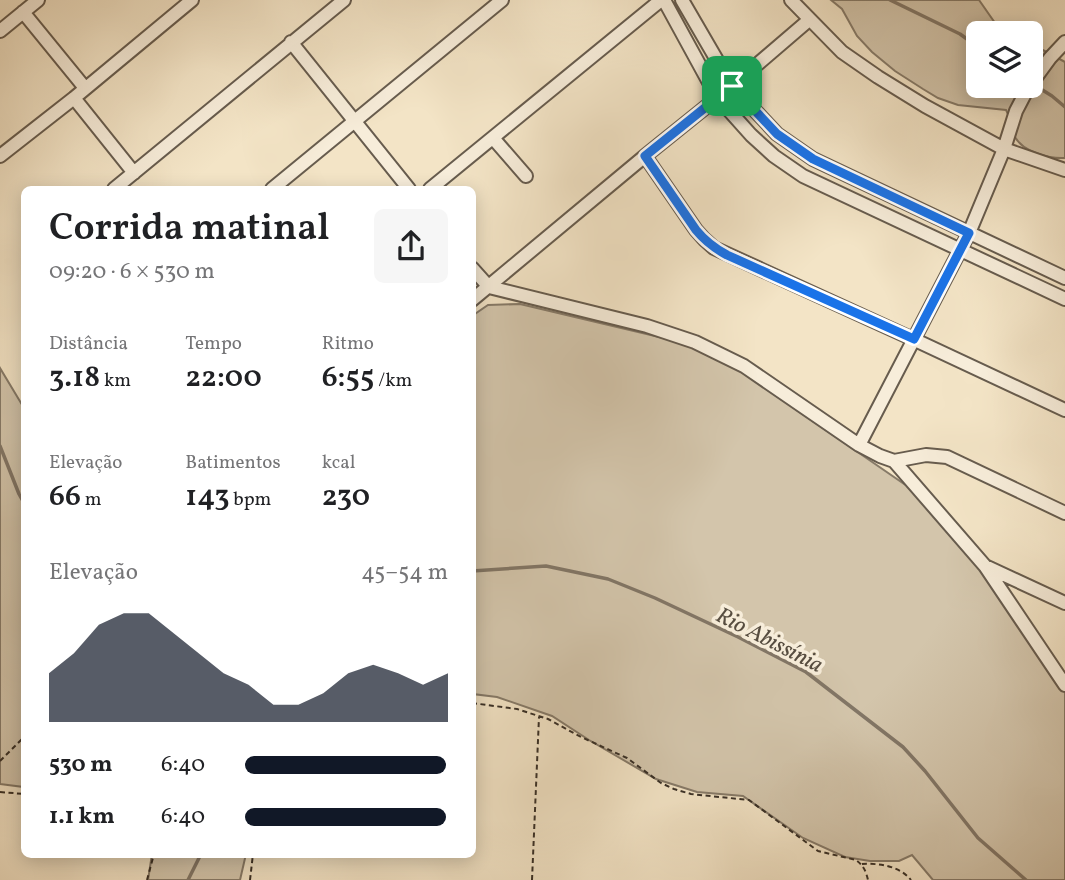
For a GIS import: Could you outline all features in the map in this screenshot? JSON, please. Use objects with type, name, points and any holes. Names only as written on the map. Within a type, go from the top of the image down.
[{"type":"street","points":[[0,31],[38,0]]},
{"type":"street","points":[[0,156],[192,0]]},
{"type":"street","points":[[118,186],[344,0]]},
{"type":"street","points":[[276,186],[502,0]]},
{"type":"street","points":[[434,186],[662,0],[717,97],[774,156],[803,176],[1065,299]]},
{"type":"street","points":[[682,0],[732,86],[777,134],[813,159],[1065,278]]},
{"type":"street","points":[[791,0],[842,52],[878,77],[1004,149],[1065,170]]},
{"type":"street","points":[[23,12],[85,88]]},
{"type":"street","points":[[476,297],[809,20]]},
{"type":"street","points":[[292,43],[408,186]]},
{"type":"street","points":[[1043,67],[1065,43]]},
{"type":"street","points":[[74,98],[134,173]]},
{"type":"street","points":[[859,445],[969,233],[1023,98]]},
{"type":"street","points":[[493,138],[526,176]]},
{"type":"street","points":[[645,156],[696,230],[714,248],[1065,410]]},
{"type":"street","points":[[803,176],[813,159]]},
{"type":"street","points":[[476,272],[489,287],[647,326],[695,342],[744,366],[859,445],[894,461],[985,566],[1065,685]]},
{"type":"street","points":[[894,461],[926,454],[947,457],[1065,513]]},
{"type":"street","points":[[985,566],[1065,603]]},
{"type":"path","points":[[476,704],[517,709],[548,719],[627,758],[661,783],[674,789],[691,794],[749,800],[818,851],[856,860],[866,872],[868,880]]},
{"type":"path","points":[[532,880],[539,716]]},
{"type":"path","points":[[0,761],[21,740]]},
{"type":"path","points":[[0,792],[21,794]]},
{"type":"path","points":[[147,880],[153,858]]},
{"type":"path","points":[[250,880],[253,858]]},
{"type":"path","points":[[861,864],[878,863],[892,867],[911,880]]},
{"type":"shaded area","points":[[831,0],[979,0],[994,21],[966,21],[966,98],[1043,98],[1043,50],[1065,62],[1065,158],[1045,156],[1024,147],[1015,137],[1014,127],[1006,110],[958,105],[938,98],[895,71],[857,36],[842,9]]},
{"type":"shaded area","points":[[520,304],[676,341],[715,356],[907,486],[964,547],[1065,692],[1065,880],[933,880],[912,855],[899,861],[870,861],[845,857],[803,838],[743,796],[697,792],[656,779],[552,716],[497,697],[476,694],[476,313],[488,305]]},
{"type":"shaded area","points":[[0,368],[21,403],[21,787],[0,784]]},
{"type":"shaded area","points":[[151,858],[245,858],[240,880],[148,880]]},
{"type":"waterway","points":[[890,0],[966,38]]},
{"type":"waterway","points":[[1043,90],[1065,107]]},
{"type":"waterway","name":"Rio Abissínia","points":[[0,446],[21,498]]},
{"type":"waterway","name":"Rio Abissínia","points":[[476,571],[546,566],[608,579],[655,598],[806,672],[903,747],[978,838],[1026,880]]},
{"type":"waterway","points":[[188,880],[199,858]]},
{"type":"route","points":[[732,86],[777,134],[813,159],[969,233],[914,339],[727,255],[714,248],[696,230],[645,156],[732,86]]}]
